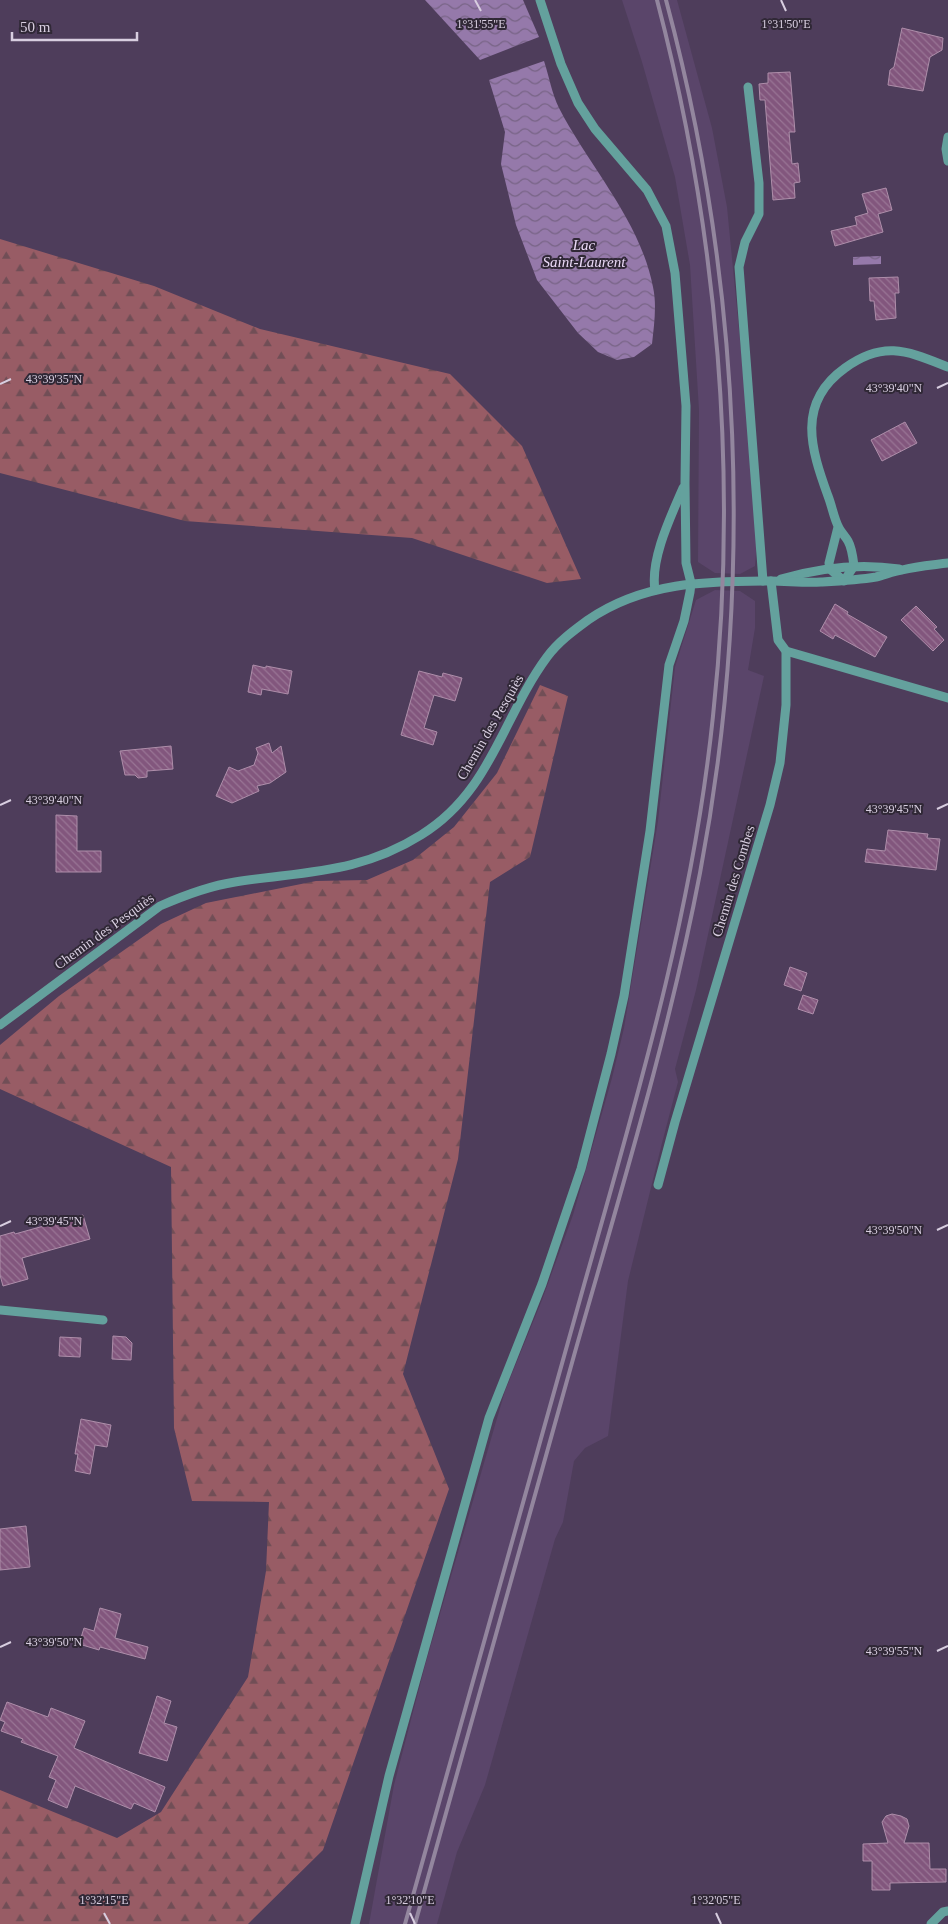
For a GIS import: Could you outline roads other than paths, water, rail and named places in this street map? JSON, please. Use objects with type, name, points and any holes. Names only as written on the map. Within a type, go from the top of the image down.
[{"type":"street","points":[[355,1924],[389,1776],[489,1418],[542,1284],[581,1169],[612,1054],[624,996],[650,830],[669,665],[684,622],[691,583],[686,563],[686,406],[675,273],[666,226],[647,190],[595,129],[578,103],[562,64],[540,0]]},
{"type":"street","name":"Chemin des Combes","points":[[658,1185],[675,1122],[770,805],[780,763],[786,705],[786,651],[778,640],[767,581],[740,267],[745,242],[758,214],[759,182],[748,87]]},
{"type":"street","points":[[948,137],[946,150],[948,161]]},
{"type":"street","points":[[838,527],[829,563],[830,569],[844,580],[854,566],[848,541],[838,527],[815,461],[812,445],[812,417],[817,402],[827,386],[839,372],[856,360],[873,354],[892,351],[910,352],[948,367]]},
{"type":"street","points":[[655,590],[653,581],[658,555],[668,522],[685,483]]},
{"type":"street","name":"Chemin des Pesquiès","points":[[0,1026],[160,906],[190,893],[233,882],[326,871],[367,861],[394,850],[422,834],[446,817],[464,800],[487,765],[533,679],[548,656],[559,644],[596,615],[619,603],[655,590],[691,583],[767,581],[806,583],[876,577],[902,570],[948,563]]},
{"type":"street","name":"Chemin des Pesquiès","points":[[767,581],[854,566],[880,566],[902,570]]},
{"type":"street","points":[[786,651],[948,698]]},
{"type":"street","points":[[0,1310],[103,1320]]},
{"type":"street","points":[[931,1924],[943,1912],[948,1911]]},
{"type":"water","points":[[425,0],[523,0],[539,37],[480,60]]},
{"type":"water","name":"Lac Saint-Laurent","points":[[544,61],[559,108],[626,217],[646,263],[655,301],[652,344],[634,357],[617,360],[598,352],[578,333],[537,280],[516,225],[501,164],[505,132],[489,80]]},
{"type":"water","points":[[881,256],[881,264],[853,265],[853,257]]},
{"type":"railway","points":[[405,1924],[643,1074],[677,932],[692,861],[704,789],[721,626],[724,536],[723,446],[718,356],[708,266],[695,177],[678,88],[657,0]]},
{"type":"railway","points":[[415,1924],[659,1054],[688,934],[700,873],[717,764],[729,655],[733,545],[732,435],[725,325],[711,215],[692,107],[666,0]]}]
